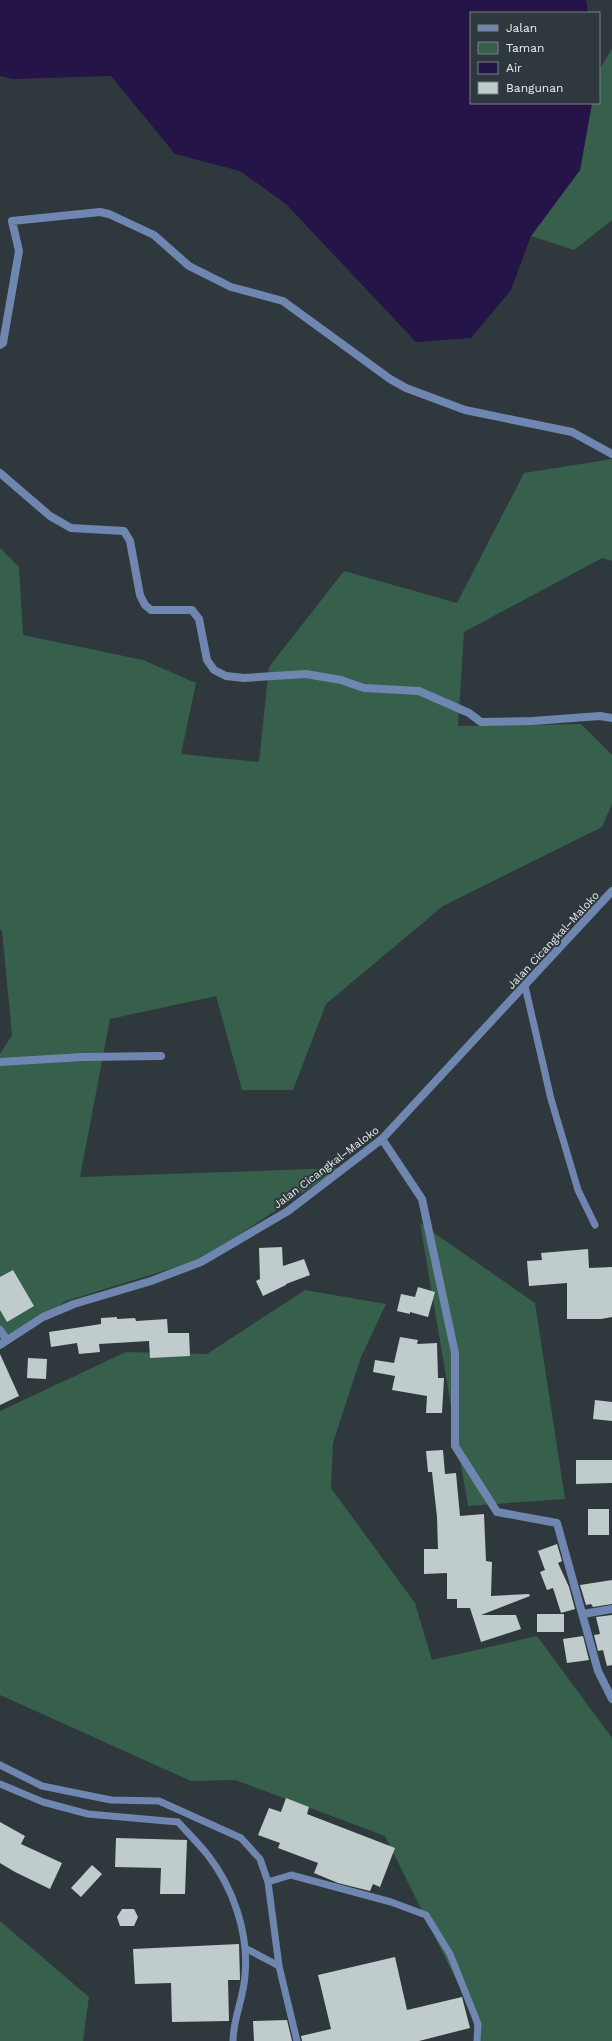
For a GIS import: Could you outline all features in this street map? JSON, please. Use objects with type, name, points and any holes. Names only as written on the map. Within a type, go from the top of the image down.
[{"type":"street","points":[[0,345],[3,343],[18,251],[12,221],[100,212],[109,214],[154,235],[189,266],[231,287],[283,301],[390,379],[406,388],[465,410],[572,432],[612,454]]},
{"type":"street","points":[[0,473],[50,516],[71,528],[124,531],[130,541],[140,595],[145,605],[150,610],[192,610],[200,619],[207,660],[214,670],[226,676],[244,678],[306,674],[341,680],[364,688],[419,692],[469,713],[481,722],[532,721],[600,716],[612,718]]},
{"type":"street","name":"Jalan Cicangkal–Maloko","points":[[0,1345],[43,1317],[74,1304],[150,1281],[202,1262],[288,1211],[382,1139],[612,891]]},
{"type":"street","points":[[0,1062],[83,1057],[161,1056]]},
{"type":"street","points":[[382,1139],[422,1199],[455,1353],[455,1446],[497,1512],[557,1523],[598,1671],[612,1699]]},
{"type":"street","points":[[0,1330],[7,1340]]},
{"type":"street","points":[[583,1614],[612,1609]]},
{"type":"lane","points":[[525,986],[550,1099],[578,1190],[594,1225]]},
{"type":"lane","points":[[0,1765],[42,1786],[111,1800],[159,1801],[240,1838],[260,1859],[268,1882],[278,1966],[297,2041]]},
{"type":"lane","points":[[0,1784],[43,1802],[88,1814],[178,1822],[208,1855],[233,1897],[245,1948],[246,1974],[242,2002],[233,2030],[233,2041]]},
{"type":"lane","points":[[268,1882],[291,1875],[391,1902],[426,1915],[450,1954],[478,2024],[477,2041]]},
{"type":"lane","points":[[245,1948],[278,1966]]},
{"type":"green space","points":[[612,49],[612,220],[574,250],[531,236],[580,170],[592,104],[600,104],[600,68]]},
{"type":"green space","points":[[612,459],[612,561],[602,558],[464,632],[458,726],[581,724],[612,755],[612,804],[602,827],[443,906],[326,1004],[293,1090],[242,1090],[216,996],[110,1019],[80,1177],[340,1168],[202,1259],[66,1301],[0,1348],[0,1054],[12,1035],[2,931],[0,929],[0,548],[19,567],[23,635],[143,660],[196,683],[181,754],[259,762],[269,667],[344,571],[457,603],[524,473]]},
{"type":"green space","points":[[420,1223],[535,1303],[565,1499],[468,1506]]},
{"type":"green space","points":[[305,1290],[386,1304],[361,1357],[333,1443],[331,1488],[415,1603],[432,1660],[537,1636],[612,1738],[612,2041],[477,2041],[470,2008],[385,1836],[235,1780],[191,1781],[0,1695],[0,1411],[126,1352],[207,1354]]},
{"type":"green space","points":[[0,1921],[89,1997],[83,2041],[0,2041]]},
{"type":"water","points":[[0,0],[586,0],[588,12],[470,12],[470,104],[592,104],[580,170],[531,236],[511,290],[471,338],[416,342],[286,204],[240,171],[175,154],[111,76],[13,79],[0,76]]},
{"type":"building","points":[[282,1247],[283,1266],[304,1259],[310,1275],[286,1284],[263,1296],[256,1281],[260,1279],[259,1248]]},
{"type":"building","points":[[588,1249],[589,1268],[612,1267],[612,1317],[601,1319],[567,1319],[567,1283],[529,1286],[527,1261],[542,1260],[541,1253]]},
{"type":"building","points":[[13,1270],[34,1306],[7,1322],[0,1310],[0,1277]]},
{"type":"building","points":[[418,1287],[435,1292],[428,1317],[410,1312],[410,1314],[397,1311],[401,1294],[415,1297]]},
{"type":"building","points":[[117,1317],[117,1319],[135,1318],[136,1321],[167,1319],[168,1333],[189,1333],[190,1356],[150,1358],[149,1341],[99,1344],[100,1352],[79,1354],[77,1343],[51,1347],[49,1332],[101,1324],[101,1318]]},
{"type":"building","points":[[400,1337],[418,1340],[417,1344],[437,1343],[438,1378],[444,1378],[442,1413],[426,1413],[427,1396],[392,1390],[395,1376],[373,1372],[375,1360],[394,1363]]},
{"type":"building","points":[[0,1354],[19,1396],[0,1405]]},
{"type":"building","points":[[28,1358],[47,1359],[46,1379],[27,1378]]},
{"type":"building","points":[[595,1400],[612,1402],[612,1421],[593,1419]]},
{"type":"building","points":[[443,1450],[445,1474],[456,1473],[460,1516],[484,1514],[486,1561],[492,1562],[491,1596],[529,1594],[530,1596],[481,1615],[516,1615],[521,1629],[481,1642],[470,1608],[457,1608],[457,1599],[447,1599],[447,1573],[424,1574],[424,1549],[438,1549],[437,1517],[432,1472],[428,1472],[426,1451]]},
{"type":"building","points":[[576,1460],[612,1460],[612,1483],[576,1484]]},
{"type":"building","points":[[588,1509],[609,1509],[609,1535],[588,1535]]},
{"type":"building","points":[[557,1544],[562,1561],[558,1563],[569,1587],[575,1609],[561,1613],[553,1588],[547,1590],[540,1572],[545,1570],[538,1551]]},
{"type":"building","points":[[612,1580],[612,1604],[593,1607],[591,1604],[586,1605],[580,1585]]},
{"type":"building","points":[[537,1614],[564,1614],[564,1632],[537,1632]]},
{"type":"building","points":[[612,1615],[612,1665],[607,1666],[603,1650],[598,1651],[594,1635],[600,1634],[596,1617]]},
{"type":"building","points":[[583,1636],[589,1660],[567,1663],[563,1639]]},
{"type":"building","points":[[286,1798],[309,1807],[307,1814],[395,1848],[380,1887],[373,1884],[370,1891],[338,1883],[314,1873],[318,1863],[278,1848],[280,1843],[258,1835],[269,1808],[281,1812]]},
{"type":"building","points":[[0,1822],[25,1836],[21,1844],[62,1863],[50,1889],[0,1863]]},
{"type":"building","points":[[116,1838],[187,1840],[185,1894],[160,1894],[161,1868],[115,1867]]},
{"type":"building","points":[[92,1865],[102,1874],[81,1897],[71,1888]]},
{"type":"building","points":[[122,1909],[134,1909],[138,1917],[134,1926],[120,1926],[117,1917]]},
{"type":"building","points":[[239,1944],[240,1980],[228,1980],[229,2021],[172,2022],[171,1983],[135,1984],[133,1949]]},
{"type":"building","points":[[395,1957],[407,2010],[462,1997],[470,2028],[419,2041],[302,2041],[301,2036],[331,2029],[318,1975]]},
{"type":"building","points":[[287,2020],[292,2041],[254,2041],[253,2021]]}]
